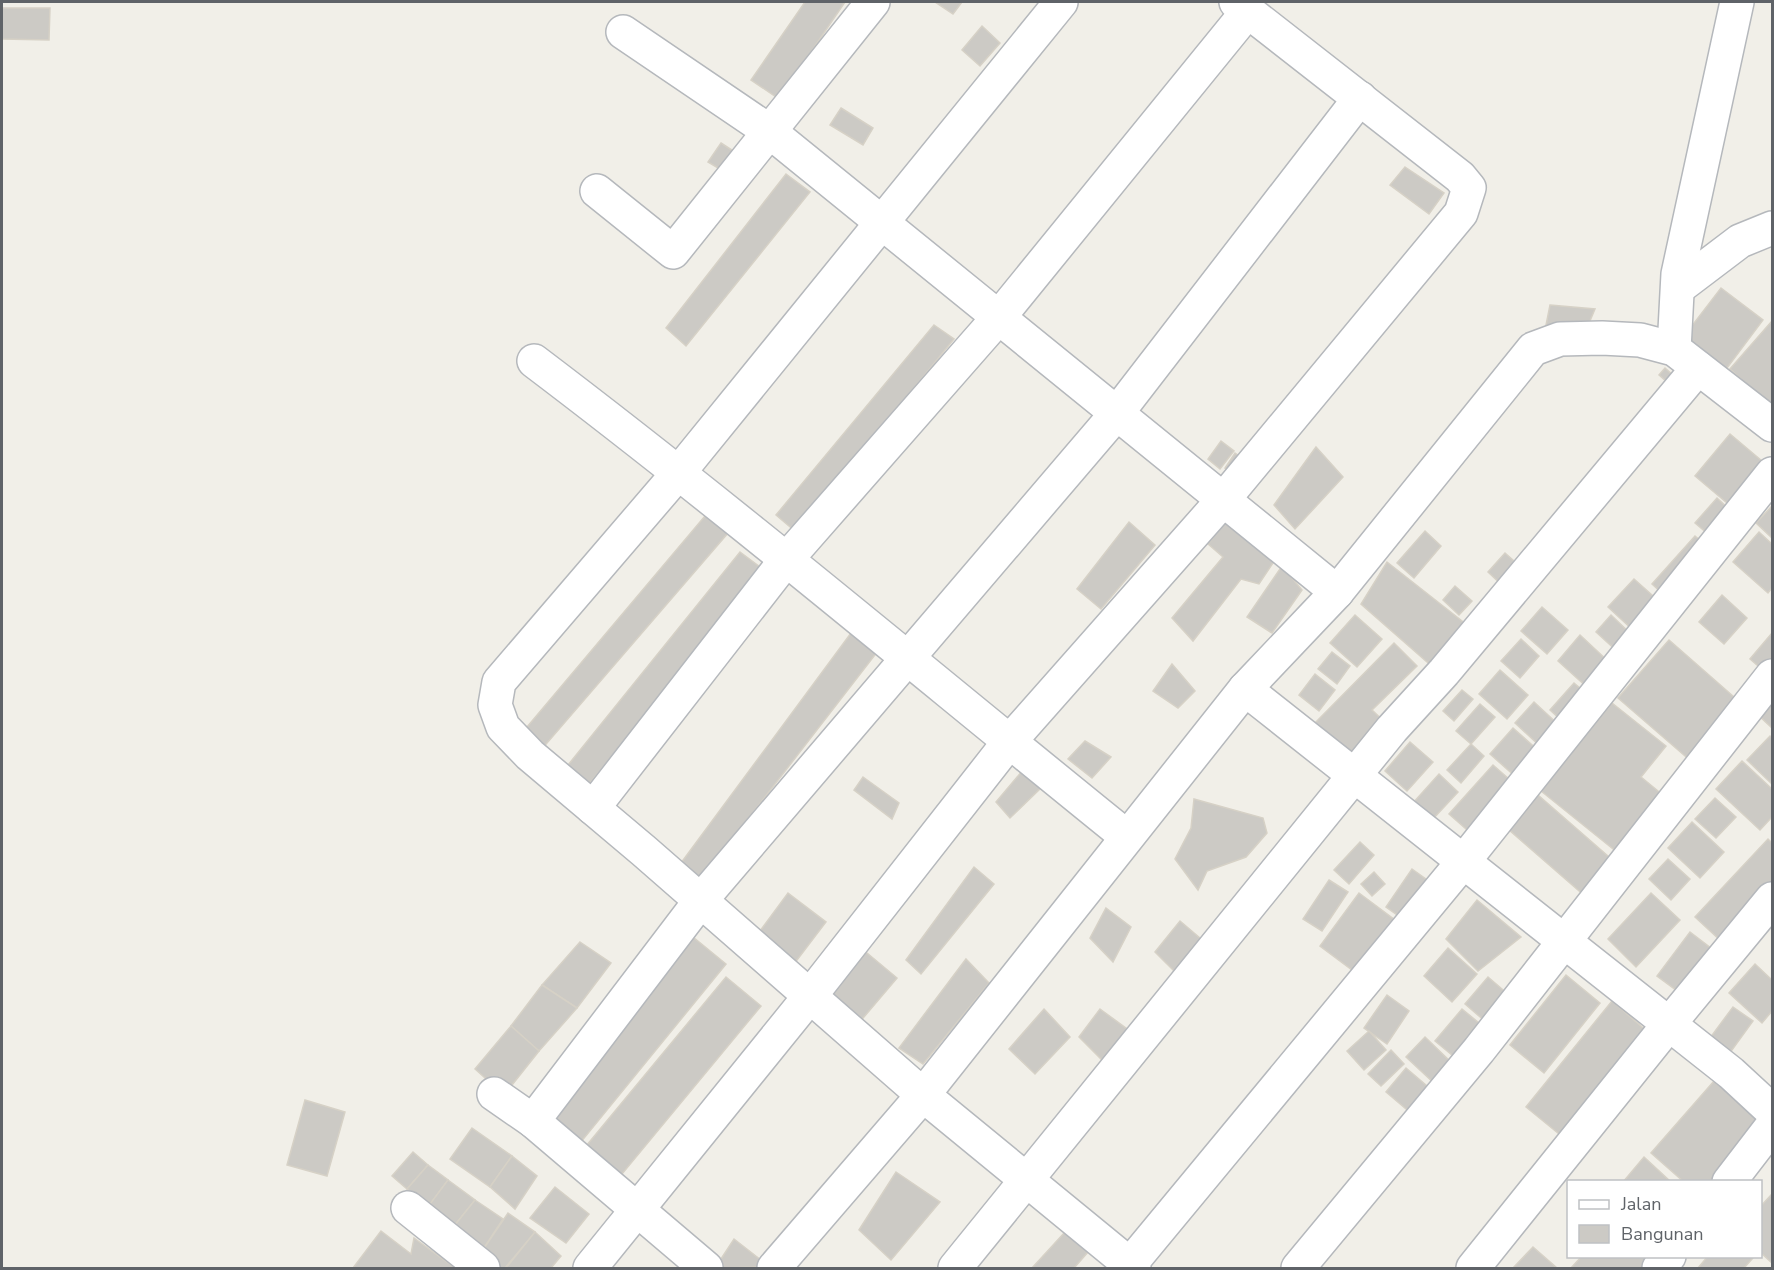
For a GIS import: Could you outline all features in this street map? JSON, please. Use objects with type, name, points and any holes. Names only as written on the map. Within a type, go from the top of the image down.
[{"type":"street","points":[[597,191],[672,252],[873,2]]},
{"type":"street","points":[[1061,2],[881,220],[680,471],[499,682],[495,705],[503,727],[530,755],[701,900],[923,1095],[1130,1267],[1463,861],[1773,474]]},
{"type":"street","points":[[956,1269],[1392,729],[1444,672],[1686,358],[1678,288],[1737,2]]},
{"type":"street","points":[[590,1269],[636,1209],[810,996],[1009,742],[1223,500],[1461,213],[1469,188],[1460,177],[1242,6],[999,316],[784,561],[593,807]]},
{"type":"street","points":[[623,32],[769,131],[1336,592]]},
{"type":"street","points":[[532,1121],[701,900],[1117,413],[1360,98]]},
{"type":"street","points":[[1678,288],[1740,241],[1773,228]]},
{"type":"street","points":[[774,1269],[923,1095],[1245,689],[1336,592],[1533,349],[1560,339],[1640,340],[1686,358],[1773,425]]},
{"type":"street","points":[[534,361],[680,471],[784,561],[1127,837]]},
{"type":"street","points":[[1298,1269],[1565,942],[1773,676]]},
{"type":"street","points":[[1245,689],[1731,1073],[1773,1111]]},
{"type":"street","points":[[1473,1269],[1668,1024],[1773,899]]},
{"type":"street","points":[[494,1094],[532,1121],[706,1269]]},
{"type":"street","points":[[1731,1180],[1773,1126]]},
{"type":"street","points":[[408,1208],[483,1269]]},
{"type":"building","points":[[805,2],[845,2],[779,99],[751,80]]},
{"type":"building","points":[[935,2],[962,2],[953,14]]},
{"type":"building","points":[[2,8],[50,8],[49,40],[2,39]]},
{"type":"building","points":[[982,26],[1000,43],[980,66],[962,50]]},
{"type":"building","points":[[841,108],[873,128],[863,145],[830,125]]},
{"type":"building","points":[[721,143],[744,158],[733,177],[708,162]]},
{"type":"building","points":[[1405,167],[1444,193],[1429,214],[1390,185]]},
{"type":"building","points":[[786,174],[810,192],[686,346],[666,328]]},
{"type":"building","points":[[1721,288],[1763,320],[1724,372],[1681,340]]},
{"type":"building","points":[[1550,305],[1595,309],[1587,328],[1546,325]]},
{"type":"building","points":[[1772,321],[1772,407],[1730,369]]},
{"type":"building","points":[[934,325],[954,339],[796,532],[776,515]]},
{"type":"building","points":[[1665,368],[1682,383],[1676,390],[1659,375]]},
{"type":"building","points":[[1730,434],[1768,466],[1733,508],[1695,476]]},
{"type":"building","points":[[1221,441],[1234,451],[1220,469],[1208,459]]},
{"type":"building","points":[[1316,447],[1343,477],[1295,529],[1274,505]]},
{"type":"building","points":[[1235,453],[1243,459],[1232,474],[1225,468]]},
{"type":"building","points":[[1717,498],[1730,510],[1708,534],[1695,523]]},
{"type":"building","points":[[1772,506],[1772,538],[1756,523]]},
{"type":"building","points":[[705,516],[728,533],[541,750],[522,733]]},
{"type":"building","points":[[1226,521],[1277,557],[1259,584],[1241,579],[1193,641],[1172,618],[1223,557],[1208,544]]},
{"type":"building","points":[[1129,522],[1155,545],[1101,609],[1077,589]]},
{"type":"building","points":[[1425,531],[1441,546],[1414,578],[1397,563]]},
{"type":"building","points":[[1759,532],[1772,544],[1772,588],[1768,593],[1733,562]]},
{"type":"building","points":[[1695,536],[1708,547],[1665,596],[1652,584]]},
{"type":"building","points":[[740,552],[764,570],[585,789],[564,770]]},
{"type":"building","points":[[1505,553],[1522,568],[1505,588],[1488,572]]},
{"type":"building","points":[[1387,562],[1471,628],[1435,669],[1361,604]]},
{"type":"building","points":[[1282,566],[1302,590],[1272,633],[1247,617]]},
{"type":"building","points":[[1634,579],[1661,603],[1635,632],[1608,607]]},
{"type":"building","points":[[1455,586],[1472,601],[1459,615],[1443,600]]},
{"type":"building","points":[[1722,595],[1747,618],[1724,644],[1699,622]]},
{"type":"building","points":[[1542,607],[1568,630],[1547,654],[1521,631]]},
{"type":"building","points":[[1355,615],[1382,639],[1357,667],[1330,643]]},
{"type":"building","points":[[1611,615],[1634,637],[1619,653],[1596,632]]},
{"type":"building","points":[[851,633],[878,651],[700,881],[681,863]]},
{"type":"building","points":[[1772,633],[1772,663],[1765,672],[1750,659]]},
{"type":"building","points":[[1580,635],[1611,664],[1589,689],[1558,661]]},
{"type":"building","points":[[1521,639],[1539,656],[1520,678],[1501,661]]},
{"type":"building","points":[[1669,640],[1742,704],[1692,762],[1618,698]]},
{"type":"building","points":[[1394,643],[1417,666],[1372,710],[1392,729],[1355,766],[1314,724]]},
{"type":"building","points":[[1332,652],[1350,666],[1337,684],[1318,669]]},
{"type":"building","points":[[1172,664],[1195,691],[1178,708],[1153,691]]},
{"type":"building","points":[[1500,670],[1528,695],[1507,719],[1479,694]]},
{"type":"building","points":[[1315,674],[1335,690],[1319,711],[1299,695]]},
{"type":"building","points":[[1574,683],[1587,694],[1563,722],[1550,710]]},
{"type":"building","points":[[1462,690],[1473,699],[1454,721],[1443,711]]},
{"type":"building","points":[[1772,696],[1772,728],[1757,714]]},
{"type":"building","points":[[1534,702],[1561,727],[1542,748],[1515,723]]},
{"type":"building","points":[[1612,703],[1666,746],[1641,777],[1669,800],[1623,857],[1541,791]]},
{"type":"building","points":[[1480,704],[1495,717],[1471,744],[1456,731]]},
{"type":"building","points":[[1513,728],[1540,752],[1517,778],[1490,754]]},
{"type":"building","points":[[1770,736],[1772,738],[1772,784],[1747,760]]},
{"type":"building","points":[[1085,741],[1111,757],[1092,778],[1068,759]]},
{"type":"building","points":[[1410,742],[1433,762],[1407,791],[1385,771]]},
{"type":"building","points":[[1471,744],[1484,756],[1461,783],[1447,770]]},
{"type":"building","points":[[1742,761],[1772,789],[1772,817],[1760,830],[1716,789]]},
{"type":"building","points":[[1493,765],[1518,787],[1474,836],[1449,814]]},
{"type":"building","points":[[1023,770],[1042,787],[1010,818],[996,802]]},
{"type":"building","points":[[1439,774],[1458,792],[1432,820],[1413,803]]},
{"type":"building","points":[[863,777],[899,803],[892,819],[854,790]]},
{"type":"building","points":[[1538,795],[1616,863],[1586,897],[1509,830]]},
{"type":"building","points":[[1715,798],[1736,817],[1716,838],[1695,819]]},
{"type":"building","points":[[1194,799],[1263,818],[1267,833],[1246,857],[1207,871],[1198,890],[1175,859],[1191,828]]},
{"type":"building","points":[[1692,822],[1724,852],[1700,878],[1668,848]]},
{"type":"building","points":[[1768,839],[1772,843],[1772,887],[1722,942],[1695,917]]},
{"type":"building","points":[[1360,842],[1374,855],[1349,884],[1334,870]]},
{"type":"building","points":[[1668,859],[1690,879],[1671,900],[1649,879]]},
{"type":"building","points":[[974,867],[994,884],[921,974],[906,960]]},
{"type":"building","points":[[1412,869],[1437,887],[1410,924],[1386,907]]},
{"type":"building","points":[[1374,872],[1385,884],[1372,896],[1361,884]]},
{"type":"building","points":[[1329,880],[1348,892],[1322,931],[1303,919]]},
{"type":"building","points":[[788,893],[826,922],[791,968],[754,939]]},
{"type":"building","points":[[1359,893],[1399,923],[1360,976],[1320,946]]},
{"type":"building","points":[[1651,893],[1680,920],[1636,967],[1608,939]]},
{"type":"building","points":[[1477,900],[1521,937],[1478,971],[1446,939]]},
{"type":"building","points":[[1106,908],[1131,927],[1113,962],[1090,938]]},
{"type":"building","points":[[1180,921],[1207,944],[1178,975],[1155,952]]},
{"type":"building","points":[[1690,932],[1716,952],[1684,996],[1657,976]]},
{"type":"building","points":[[693,937],[726,964],[576,1148],[542,1120]]},
{"type":"building","points":[[580,942],[611,963],[577,1008],[542,985]]},
{"type":"building","points":[[861,948],[897,978],[858,1024],[823,995]]},
{"type":"building","points":[[1448,948],[1477,974],[1452,1002],[1424,976]]},
{"type":"building","points":[[966,959],[989,983],[923,1064],[899,1048]]},
{"type":"building","points":[[1755,964],[1772,980],[1772,1011],[1762,1023],[1729,993]]},
{"type":"building","points":[[1566,975],[1600,1003],[1544,1073],[1510,1045]]},
{"type":"building","points":[[726,977],[761,1006],[617,1180],[582,1151]]},
{"type":"building","points":[[1488,977],[1509,995],[1486,1022],[1465,1004]]},
{"type":"building","points":[[542,985],[577,1008],[539,1051],[511,1026]]},
{"type":"building","points":[[1387,995],[1409,1011],[1387,1044],[1364,1028]]},
{"type":"building","points":[[1612,1001],[1649,1033],[1564,1138],[1526,1107]]},
{"type":"building","points":[[1733,1007],[1753,1021],[1724,1061],[1704,1046]]},
{"type":"building","points":[[1044,1009],[1070,1037],[1035,1074],[1009,1049]]},
{"type":"building","points":[[1100,1009],[1138,1037],[1113,1071],[1079,1037]]},
{"type":"building","points":[[1462,1009],[1490,1032],[1464,1065],[1435,1041]]},
{"type":"building","points":[[511,1026],[539,1051],[504,1095],[475,1069]]},
{"type":"building","points":[[1369,1031],[1386,1050],[1364,1070],[1347,1051]]},
{"type":"building","points":[[1425,1037],[1454,1065],[1436,1085],[1406,1057]]},
{"type":"building","points":[[1391,1050],[1404,1064],[1381,1086],[1368,1074]]},
{"type":"building","points":[[1406,1068],[1433,1091],[1412,1114],[1386,1092]]},
{"type":"building","points":[[1714,1081],[1762,1123],[1713,1180],[1682,1180],[1651,1153]]},
{"type":"building","points":[[305,1100],[345,1112],[327,1176],[287,1165]]},
{"type":"building","points":[[472,1128],[512,1156],[490,1187],[450,1159]]},
{"type":"building","points":[[413,1152],[428,1165],[407,1189],[392,1176]]},
{"type":"building","points":[[512,1156],[537,1176],[515,1209],[490,1187]]},
{"type":"building","points":[[1644,1157],[1669,1180],[1625,1180]]},
{"type":"building","points":[[428,1165],[448,1180],[428,1207],[407,1189]]},
{"type":"building","points":[[896,1172],[940,1202],[891,1260],[859,1230]]},
{"type":"building","points":[[448,1180],[475,1200],[450,1231],[424,1212]]},
{"type":"building","points":[[555,1187],[589,1214],[566,1243],[530,1218]]},
{"type":"building","points":[[1772,1194],[1772,1263],[1762,1254],[1762,1205]]},
{"type":"building","points":[[475,1200],[503,1219],[480,1254],[450,1231]]},
{"type":"building","points":[[508,1213],[535,1232],[505,1268],[497,1268],[480,1254]]},
{"type":"building","points":[[381,1231],[411,1254],[414,1238],[455,1268],[353,1268]]},
{"type":"building","points":[[535,1232],[561,1256],[551,1268],[506,1268]]},
{"type":"building","points":[[1065,1232],[1088,1252],[1074,1268],[1032,1268]]},
{"type":"building","points":[[734,1239],[770,1267],[715,1268]]},
{"type":"building","points":[[1533,1247],[1557,1268],[1513,1268]]},
{"type":"building","points":[[1580,1258],[1654,1258],[1658,1268],[1571,1268]]},
{"type":"building","points":[[1706,1258],[1753,1258],[1744,1268],[1698,1268]]}]
